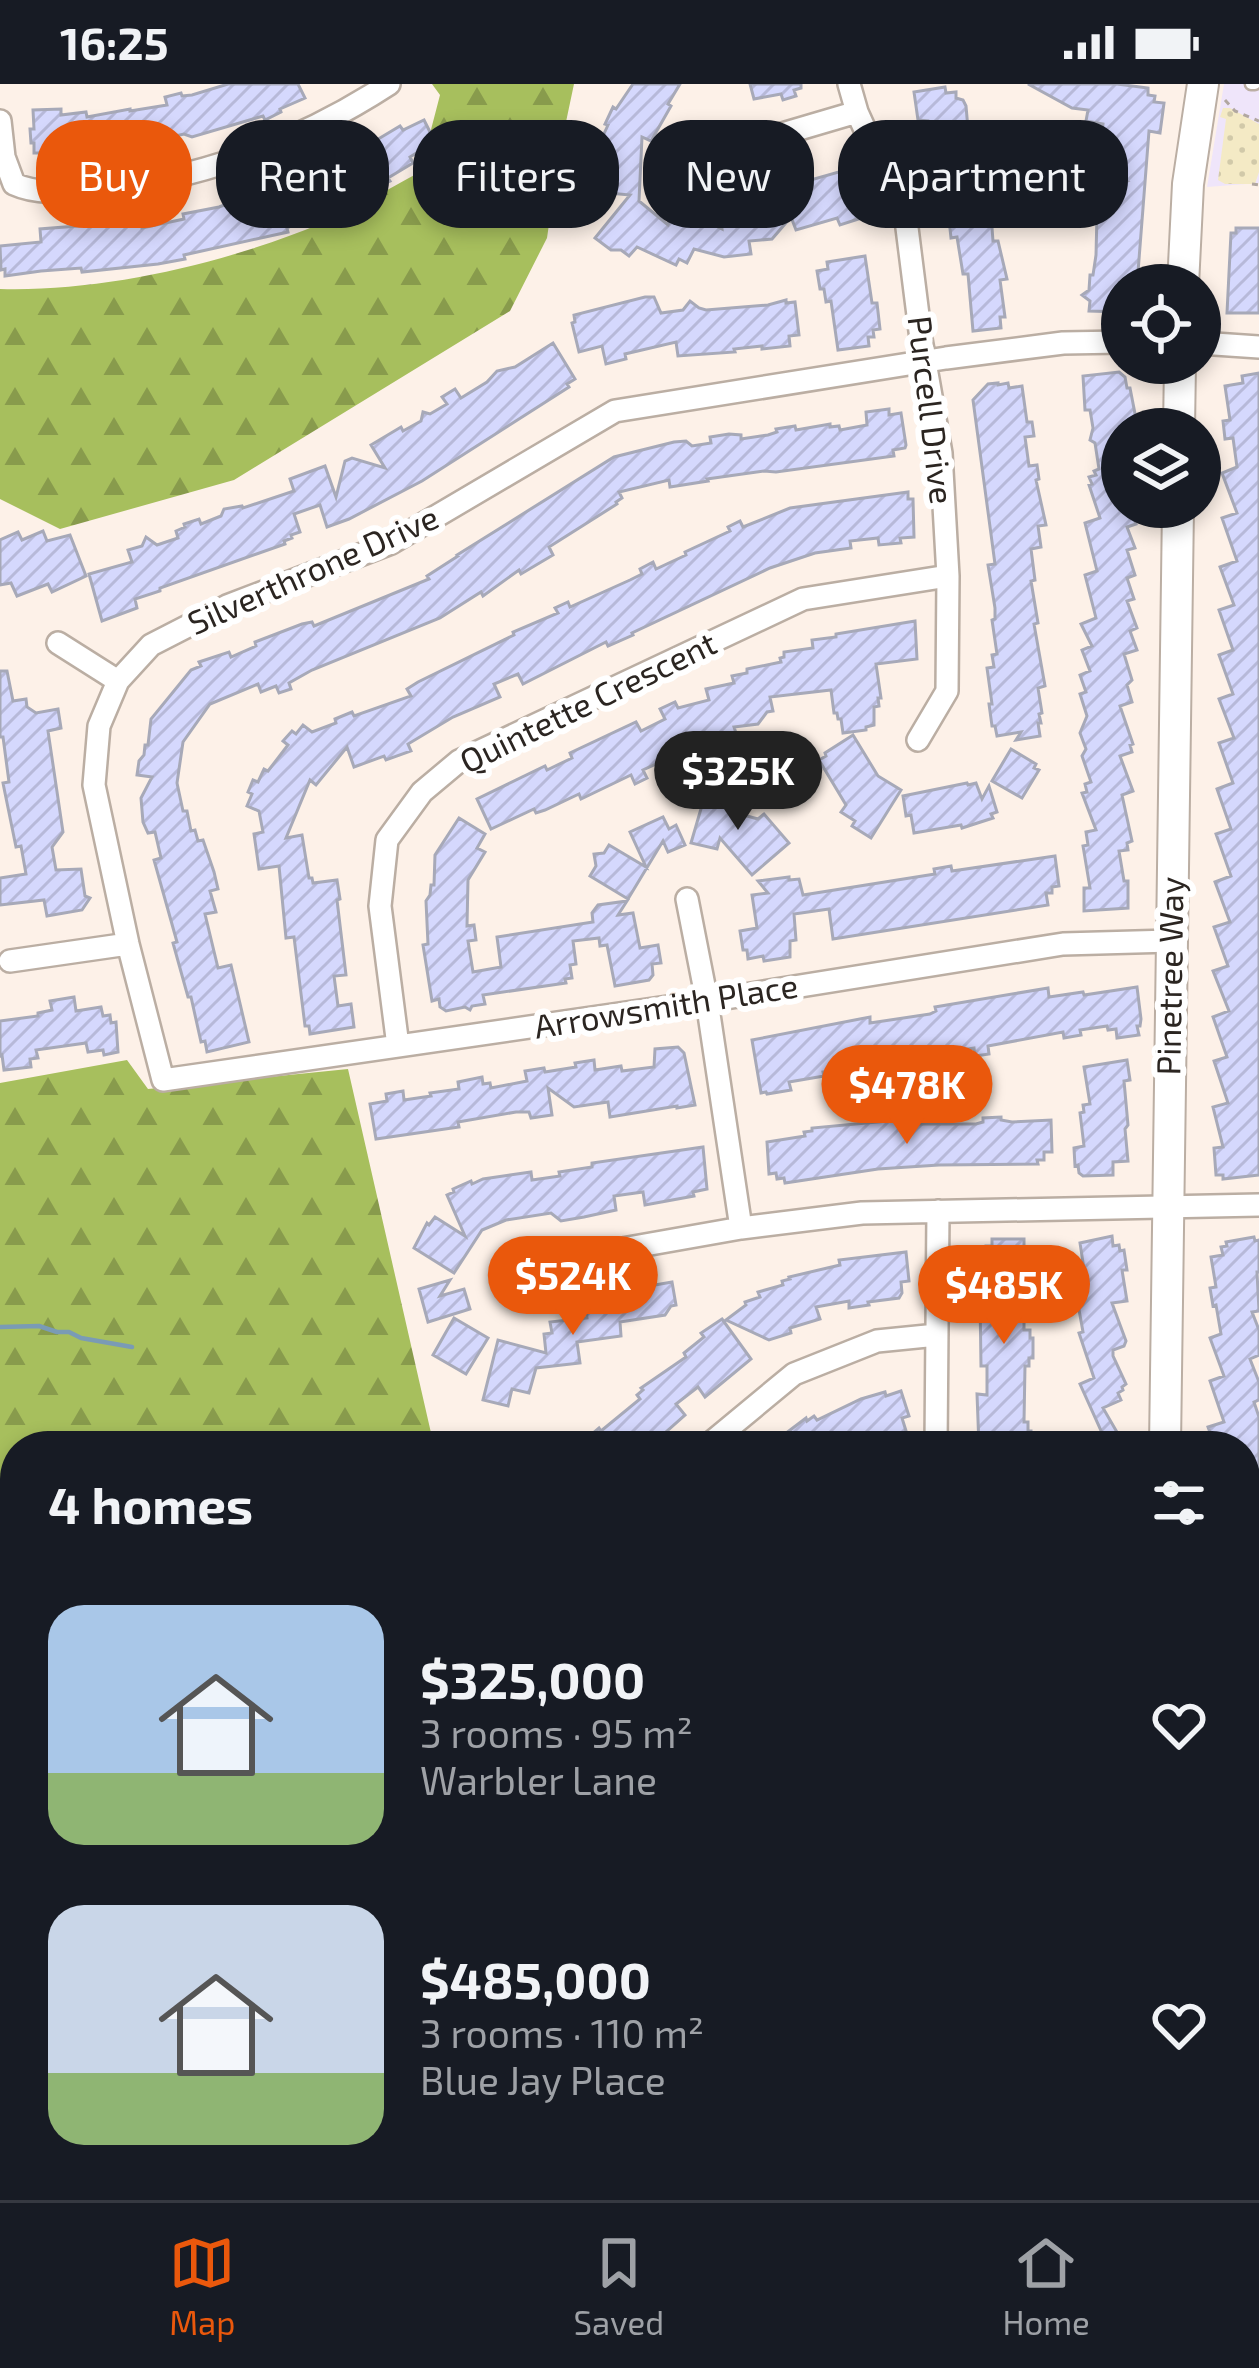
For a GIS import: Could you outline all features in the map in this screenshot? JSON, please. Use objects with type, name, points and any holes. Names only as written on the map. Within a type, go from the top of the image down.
[{"type":"street","points":[[0,121],[4,158],[14,184],[32,190],[89,190],[160,180],[282,143],[346,112],[389,84]]},
{"type":"street","name":"Purcell Drive","points":[[849,84],[906,220],[940,453],[948,576],[947,692],[918,740]]},
{"type":"street","points":[[1184,264],[1188,184],[1213,85]]},
{"type":"street","points":[[814,125],[857,112]]},
{"type":"street","name":"Silverthrone Drive","points":[[163,1080],[94,785],[99,726],[118,681],[151,645],[227,606],[391,543],[615,411],[925,361],[1101,342]]},
{"type":"street","points":[[1221,344],[1259,347]]},
{"type":"street","name":"Pinetree Way","points":[[1165,1431],[1178,528]]},
{"type":"street","name":"Quintette Crescent","points":[[398,1046],[380,906],[387,840],[422,792],[459,760],[803,598],[948,576]]},
{"type":"street","points":[[58,643],[118,681]]},
{"type":"street","points":[[687,899],[741,1228]]},
{"type":"street","name":"Arrowsmith Place","points":[[163,1080],[1063,944],[1171,941]]},
{"type":"street","points":[[10,961],[128,944]]},
{"type":"street","points":[[517,1274],[594,1254],[741,1228],[862,1213],[1259,1205]]},
{"type":"street","points":[[936,1431],[938,1211]]},
{"type":"street","points":[[725,1431],[794,1373],[877,1341],[937,1335]]},
{"type":"path","points":[[1213,85],[1235,111],[1259,121]]},
{"type":"shaded area","points":[[1224,84],[1259,84],[1259,183],[1207,187]]},
{"type":"green space","points":[[432,84],[574,84],[566,120],[434,120],[440,95]]},
{"type":"green space","points":[[413,176],[413,228],[548,228],[510,311],[234,480],[60,529],[0,499],[0,289],[80,286],[164,272],[246,251],[307,228],[389,228],[389,188]]},
{"type":"green space","points":[[127,1060],[148,1089],[348,1069],[431,1431],[0,1431],[0,1083]]},
{"type":"sand","points":[[1223,108],[1259,124],[1255,184],[1218,180],[1226,119],[1220,117]]},
{"type":"building","points":[[228,84],[298,84],[305,98],[265,120],[263,116],[216,120],[216,130],[192,137],[192,120],[36,120],[34,153],[33,110],[61,109],[61,115],[86,112],[87,117],[167,105],[165,97]]},
{"type":"building","points":[[633,84],[680,84],[663,120],[643,120],[639,201],[643,228],[782,228],[772,239],[749,241],[751,254],[724,257],[694,249],[687,263],[679,259],[676,265],[637,247],[629,256],[611,250],[595,238],[603,228],[619,228],[619,209],[630,195],[619,194],[619,120],[607,120]]},
{"type":"building","points":[[750,84],[801,84],[801,88],[794,90],[796,96],[783,100],[781,94],[754,99]]},
{"type":"building","points":[[1028,84],[1148,88],[1154,102],[1164,103],[1160,133],[1149,131],[1139,264],[1101,264],[1101,311],[1089,311],[1090,301],[1082,295],[1089,290],[1093,275],[1097,228],[1128,228],[1128,120],[1086,120],[1088,110],[1072,108]]},
{"type":"building","points":[[945,87],[946,93],[956,92],[966,106],[967,120],[918,120],[914,92]]},
{"type":"building","points":[[413,125],[413,163],[389,177],[389,133],[400,126],[403,130]]},
{"type":"building","points":[[838,172],[838,220],[814,225],[814,179]]},
{"type":"building","points":[[216,208],[216,228],[287,228],[288,232],[158,264],[5,276],[5,269],[1,270],[0,246],[41,242],[40,229],[192,228],[192,212]]},
{"type":"building","points":[[950,228],[992,228],[1007,279],[1000,280],[1005,317],[1000,317],[1001,328],[973,331],[968,274],[963,274],[957,237],[951,238]]},
{"type":"building","points":[[1236,228],[1259,228],[1259,313],[1227,313],[1231,233]]},
{"type":"building","points":[[865,256],[880,329],[868,337],[869,346],[838,350],[831,301],[826,302],[817,271],[828,269],[827,262]]},
{"type":"building","points":[[654,297],[661,313],[683,310],[690,301],[706,310],[795,302],[799,335],[789,336],[790,346],[678,356],[676,342],[625,354],[626,359],[606,364],[602,346],[579,352],[574,315]]},
{"type":"building","points":[[553,343],[575,379],[569,387],[422,481],[327,527],[320,505],[294,514],[300,532],[285,544],[160,588],[135,599],[137,608],[102,621],[89,574],[132,562],[128,550],[142,546],[146,537],[157,545],[178,538],[176,531],[184,524],[199,519],[201,524],[221,516],[224,509],[243,508],[294,491],[290,479],[325,466],[336,497],[345,461],[352,458],[385,468],[371,445],[421,421],[423,412],[430,414],[447,404],[442,397],[455,389],[461,398],[497,371],[515,367]]},
{"type":"building","points":[[1259,373],[1259,1175],[1223,1179],[1216,1175],[1214,1148],[1223,1147],[1213,1107],[1228,1103],[1214,1061],[1227,1057],[1213,1017],[1229,1011],[1213,971],[1228,966],[1214,927],[1230,922],[1215,882],[1231,876],[1216,834],[1231,829],[1217,789],[1233,783],[1219,743],[1234,738],[1219,699],[1233,694],[1219,655],[1233,650],[1219,610],[1234,605],[1220,567],[1237,561],[1222,518],[1237,513],[1222,473],[1237,467],[1233,438],[1225,439],[1223,421],[1230,420],[1225,386],[1243,383],[1242,376]]},
{"type":"building","points":[[1101,374],[1101,384],[1130,388],[1134,408],[1101,408],[1101,528],[1127,528],[1135,548],[1127,550],[1135,575],[1127,578],[1134,599],[1127,601],[1137,628],[1130,631],[1137,650],[1124,654],[1132,680],[1127,685],[1132,702],[1120,706],[1133,744],[1132,752],[1120,756],[1133,791],[1122,795],[1132,841],[1127,843],[1128,850],[1119,851],[1124,881],[1128,881],[1128,908],[1084,911],[1084,888],[1090,888],[1083,846],[1088,845],[1086,832],[1096,830],[1082,793],[1091,782],[1082,756],[1086,749],[1080,733],[1087,716],[1080,675],[1090,671],[1082,650],[1092,646],[1081,624],[1096,618],[1085,575],[1097,571],[1085,523],[1100,518],[1089,485],[1089,477],[1099,469],[1095,443],[1090,440],[1093,428],[1090,410],[1085,410],[1083,376]]},
{"type":"building","points":[[988,384],[1022,386],[1034,436],[1025,437],[1029,466],[1037,465],[1046,525],[1038,526],[1041,547],[1031,549],[1038,623],[1034,624],[1045,686],[1038,688],[1040,736],[1016,740],[1021,732],[997,736],[989,704],[987,668],[994,667],[992,655],[997,654],[988,565],[995,564],[973,400]]},
{"type":"building","points":[[889,409],[889,415],[901,413],[906,445],[893,450],[894,456],[670,487],[669,480],[619,492],[622,498],[617,504],[549,547],[553,555],[521,574],[519,570],[483,596],[481,592],[440,618],[312,670],[289,683],[291,689],[279,693],[276,686],[261,692],[258,684],[210,704],[183,742],[177,783],[191,831],[195,830],[198,841],[203,840],[214,872],[218,889],[210,891],[216,912],[205,914],[218,968],[231,965],[249,1042],[207,1052],[173,943],[177,942],[154,860],[161,858],[155,832],[148,833],[143,822],[141,798],[152,777],[137,775],[151,719],[191,670],[201,666],[199,662],[229,652],[231,657],[256,646],[255,642],[302,624],[312,622],[314,626],[429,579],[457,555],[614,457],[674,442],[692,446],[711,443],[710,437],[729,434],[741,435],[741,439],[795,426],[796,430],[830,424],[840,430],[867,425],[866,412]]},
{"type":"building","points":[[908,492],[908,499],[913,499],[914,537],[879,545],[878,538],[850,541],[851,548],[815,553],[770,568],[523,684],[518,674],[494,684],[500,697],[408,744],[411,751],[354,767],[347,747],[316,785],[310,780],[286,838],[302,835],[313,883],[337,880],[346,975],[334,976],[338,1006],[351,1004],[354,1027],[310,1034],[305,1026],[294,937],[286,938],[279,866],[259,869],[254,834],[263,832],[259,811],[247,806],[253,780],[258,782],[264,769],[268,771],[288,745],[283,741],[292,731],[296,734],[303,725],[312,732],[352,712],[354,716],[411,696],[407,689],[418,682],[558,613],[555,608],[568,602],[570,607],[630,580],[653,562],[656,569],[686,555],[740,521],[743,527],[790,508]]},
{"type":"building","points":[[43,531],[47,541],[70,535],[86,576],[52,592],[48,584],[17,596],[11,583],[0,585],[0,540],[18,532],[22,540]]},
{"type":"building","points":[[915,621],[917,659],[876,664],[881,698],[874,707],[874,725],[866,730],[843,733],[831,690],[770,697],[773,711],[758,724],[734,727],[736,733],[643,770],[647,778],[635,784],[631,775],[581,799],[579,794],[536,813],[534,809],[491,829],[477,799],[572,758],[570,753],[636,722],[641,731],[665,719],[660,709],[675,702],[678,708],[709,700],[706,689],[734,683],[732,676],[747,673],[747,669],[781,662],[784,652],[813,648],[812,640]]},
{"type":"building","points":[[0,671],[7,671],[13,701],[26,699],[27,707],[36,713],[58,709],[61,728],[48,731],[63,832],[52,847],[56,870],[81,869],[85,896],[90,898],[82,910],[47,916],[44,900],[0,905],[0,878],[26,874],[3,783],[9,782],[0,737]]},
{"type":"building","points":[[853,735],[878,776],[901,790],[871,838],[841,812],[846,805],[819,760]]},
{"type":"building","points":[[1011,749],[1039,770],[1022,798],[992,781]]},
{"type":"building","points":[[976,783],[982,799],[989,786],[997,812],[991,814],[993,818],[962,828],[914,833],[903,796]]},
{"type":"building","points":[[705,795],[738,803],[736,813],[758,819],[764,814],[789,843],[752,875],[720,838],[717,849],[691,843]]},
{"type":"building","points":[[663,817],[669,829],[676,825],[685,845],[668,852],[663,841],[628,899],[590,876],[596,866],[594,854],[604,853],[609,845],[646,867],[630,832]]},
{"type":"building","points":[[459,818],[485,834],[477,848],[485,852],[468,880],[467,926],[474,925],[476,940],[468,941],[473,972],[501,967],[497,937],[593,922],[598,905],[627,901],[618,915],[633,913],[640,948],[658,945],[661,963],[652,964],[649,980],[615,986],[607,945],[600,946],[599,938],[573,941],[576,964],[570,965],[572,978],[565,979],[566,983],[483,995],[485,1004],[470,1010],[446,1011],[439,999],[432,1001],[423,945],[428,944],[426,901],[434,885],[435,855]]},
{"type":"building","points":[[1055,856],[1059,886],[1046,893],[1048,905],[833,939],[829,909],[794,914],[796,940],[790,941],[790,957],[748,959],[743,950],[740,931],[757,928],[752,895],[768,893],[758,881],[799,879],[803,895],[935,874],[934,869],[951,866],[952,871]]},
{"type":"building","points":[[1137,987],[1139,1035],[1117,1038],[1116,1029],[1107,1026],[1064,1038],[1063,1032],[988,1046],[989,1054],[975,1056],[974,1048],[922,1057],[904,1066],[823,1072],[824,1076],[789,1082],[791,1090],[761,1093],[752,1040],[870,1017],[870,1023],[930,1014],[935,1007],[1048,988],[1049,997]]},
{"type":"building","points":[[74,997],[76,1011],[101,1007],[103,1016],[110,1015],[111,1023],[116,1022],[118,1052],[88,1052],[86,1043],[36,1050],[38,1058],[30,1059],[31,1067],[4,1070],[0,1021],[38,1016],[52,1010],[50,1001]]},
{"type":"building","points":[[678,1047],[684,1053],[695,1105],[610,1117],[608,1102],[574,1107],[548,1088],[552,1115],[531,1118],[529,1112],[516,1112],[458,1122],[459,1127],[376,1139],[370,1104],[387,1101],[386,1094],[403,1091],[404,1100],[431,1096],[459,1089],[458,1082],[482,1077],[483,1084],[490,1083],[491,1088],[527,1081],[525,1071],[544,1068],[545,1072],[594,1060],[595,1070],[654,1067],[655,1049]]},
{"type":"building","points":[[1127,1060],[1128,1161],[1113,1162],[1113,1175],[1083,1176],[1075,1166],[1074,1148],[1084,1146],[1080,1113],[1083,1105],[1090,1104],[1084,1067]]},
{"type":"building","points":[[983,1118],[1012,1122],[1051,1120],[1052,1152],[1044,1152],[1038,1164],[878,1169],[785,1183],[776,1173],[769,1174],[767,1142],[805,1136],[812,1128],[910,1119],[910,1124],[976,1124]]},
{"type":"building","points":[[703,1147],[707,1189],[693,1192],[694,1196],[645,1205],[643,1192],[614,1196],[616,1210],[584,1217],[561,1221],[551,1213],[506,1220],[482,1230],[454,1273],[414,1248],[435,1217],[465,1236],[447,1195],[471,1181],[531,1172],[532,1180],[560,1176],[559,1172],[592,1167],[592,1163]]},
{"type":"building","points":[[1112,1236],[1113,1246],[1124,1250],[1127,1301],[1112,1303],[1126,1341],[1113,1350],[1113,1356],[1126,1384],[1118,1393],[1121,1400],[1103,1408],[1116,1431],[1101,1431],[1080,1384],[1094,1378],[1079,1333],[1083,1332],[1076,1293],[1078,1283],[1086,1282],[1080,1243]]},
{"type":"building","points":[[992,1239],[1024,1239],[1024,1330],[1030,1330],[1033,1338],[1033,1358],[1025,1366],[1028,1431],[978,1431],[977,1394],[987,1395],[987,1366],[981,1366],[980,1299],[985,1299],[985,1271],[981,1271],[981,1252],[992,1246]]},
{"type":"building","points":[[1259,1240],[1259,1311],[1252,1312],[1259,1330],[1259,1355],[1250,1359],[1259,1382],[1259,1400],[1254,1402],[1259,1431],[1209,1431],[1208,1427],[1224,1422],[1210,1381],[1224,1376],[1210,1338],[1221,1334],[1210,1288],[1216,1287],[1211,1257],[1223,1255],[1221,1247],[1226,1242]]},
{"type":"building","points":[[906,1252],[909,1281],[901,1282],[899,1298],[849,1308],[849,1301],[816,1307],[820,1319],[769,1340],[726,1320],[745,1302],[760,1297],[758,1292],[783,1285],[789,1277],[840,1265],[839,1260]]},
{"type":"building","points":[[450,1280],[440,1296],[464,1289],[470,1309],[428,1322],[419,1289]]},
{"type":"building","points":[[672,1282],[676,1305],[665,1315],[620,1322],[621,1336],[577,1342],[580,1363],[536,1368],[529,1393],[512,1389],[508,1406],[483,1400],[498,1340],[546,1353],[544,1334],[552,1333],[550,1322],[587,1318],[586,1308],[593,1307],[598,1295]]},
{"type":"building","points":[[454,1318],[488,1338],[466,1374],[433,1355]]},
{"type":"building","points":[[722,1319],[751,1359],[705,1397],[698,1387],[676,1404],[685,1415],[667,1431],[601,1431],[640,1399],[641,1388],[686,1357],[684,1353],[704,1337],[701,1333]]},
{"type":"building","points":[[901,1391],[909,1416],[902,1418],[906,1431],[789,1431],[806,1418],[817,1420],[861,1399],[885,1392],[886,1396]]},
{"type":"waterway","points":[[0,1327],[39,1326],[132,1347]]}]
